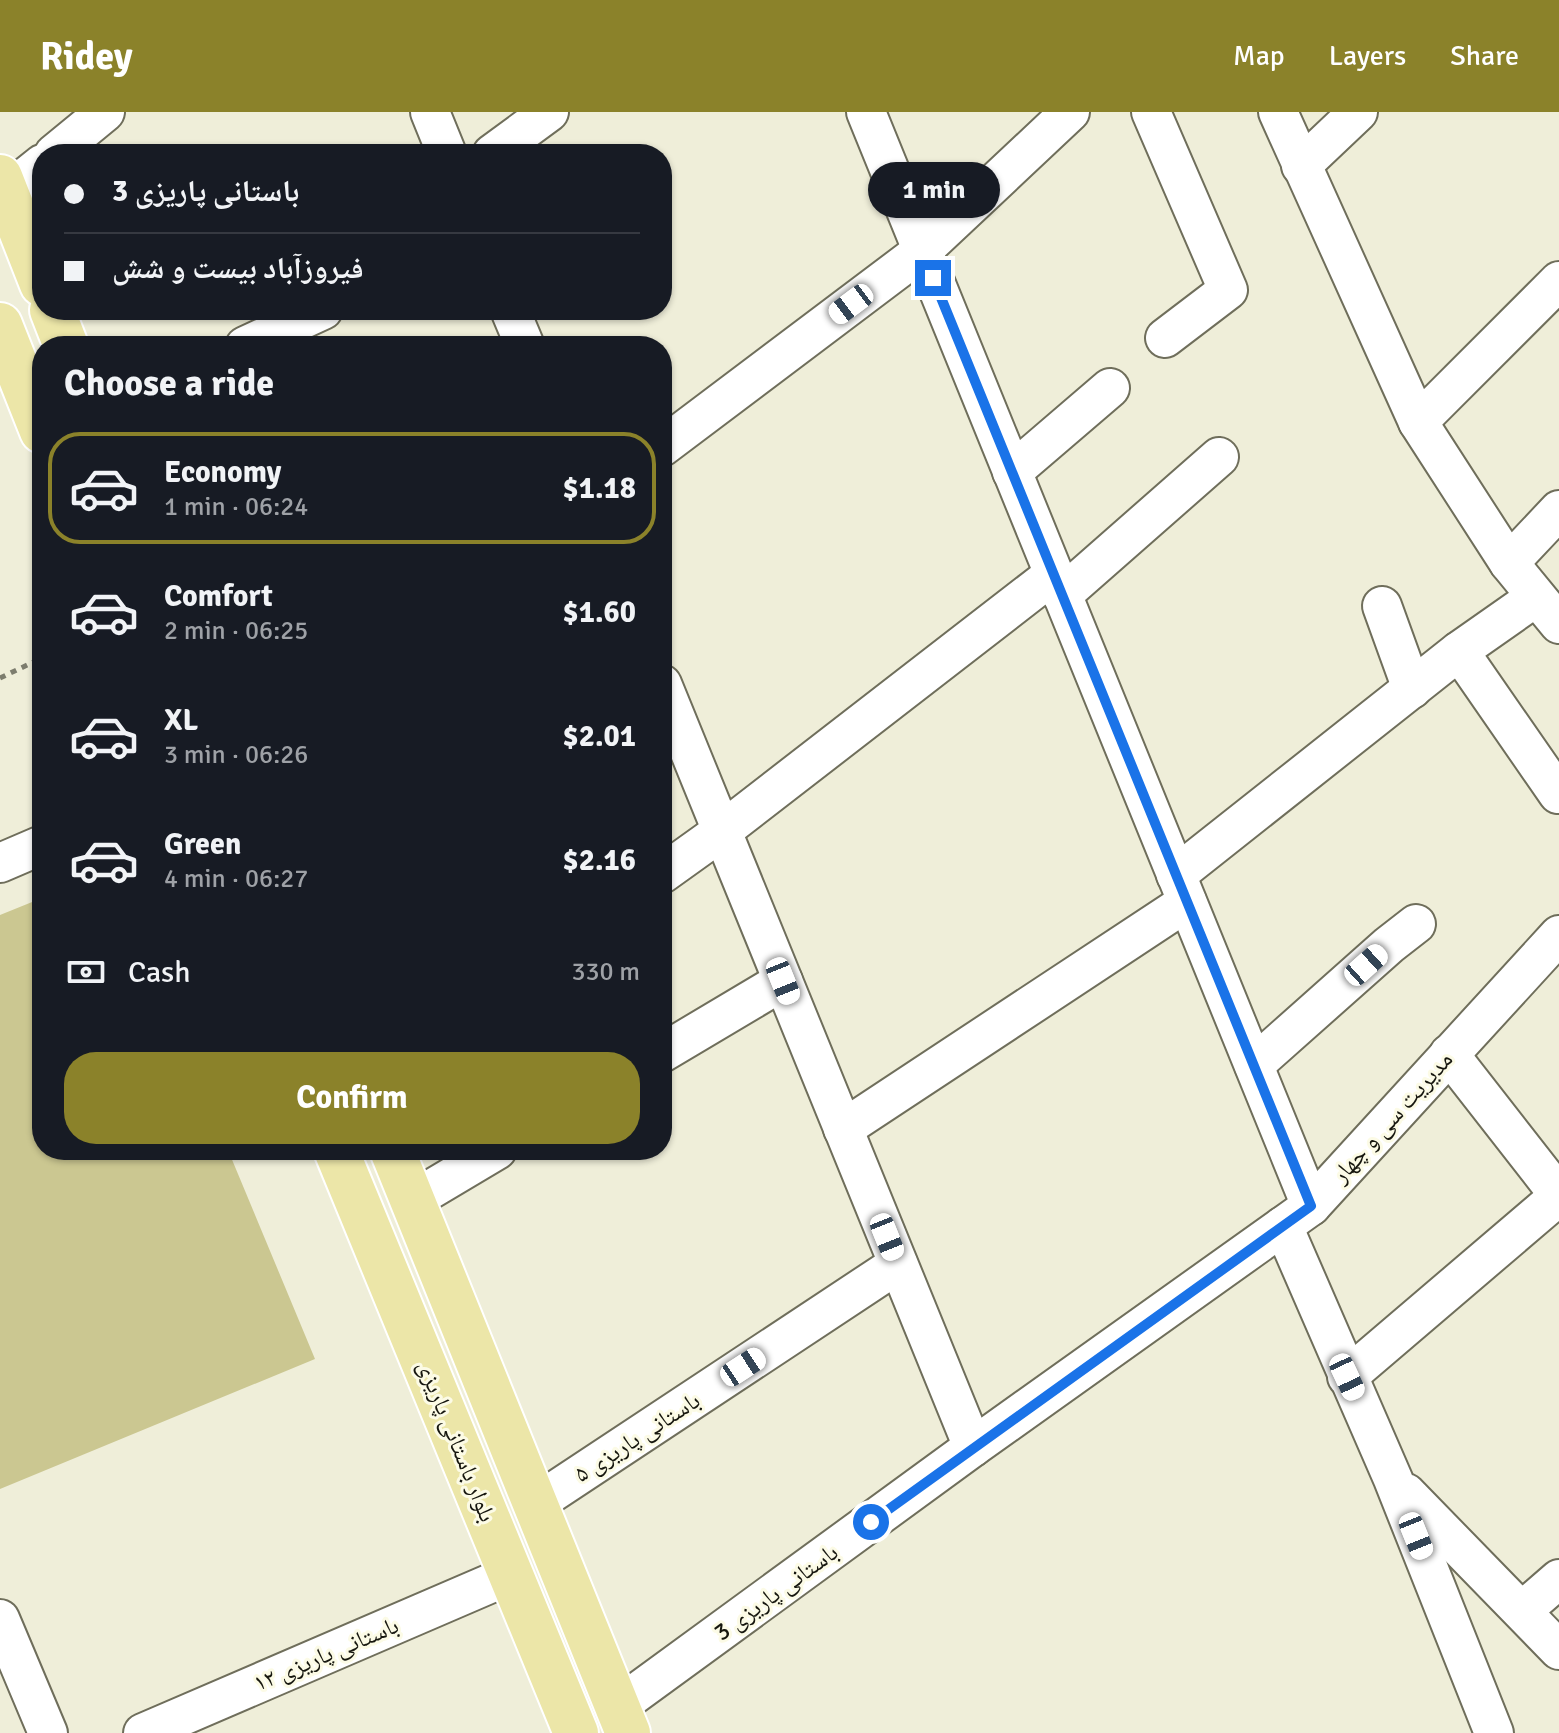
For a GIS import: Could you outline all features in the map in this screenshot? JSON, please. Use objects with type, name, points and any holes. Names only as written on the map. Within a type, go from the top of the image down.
[{"type":"main road","points":[[3,185],[32,259]]},
{"type":"main road","points":[[3,340],[32,408]]},
{"type":"main road","name":"بلوار باستانی پاریزی","points":[[340,1160],[576,1733]]},
{"type":"main road","name":"بلوار باستانی پاریزی","points":[[396,1160],[623,1720]]},
{"type":"street","points":[[66,144],[105,112]]},
{"type":"street","points":[[430,112],[443,144]]},
{"type":"street","points":[[506,144],[549,112]]},
{"type":"street","points":[[866,112],[1254,1065],[1347,1377],[1393,1479],[1494,1733]]},
{"type":"street","points":[[672,439],[922,251],[1070,112]]},
{"type":"street","points":[[1151,112],[1228,290],[1165,338]]},
{"type":"street","points":[[843,1129],[1181,888],[1459,651],[1547,610],[1509,563],[1418,422],[1278,112]]},
{"type":"street","points":[[1301,166],[1358,112]]},
{"type":"street","points":[[3,185],[32,169]]},
{"type":"street","points":[[1418,422],[1559,281]]},
{"type":"street","points":[[267,336],[301,320]]},
{"type":"street","points":[[1012,472],[1110,388]]},
{"type":"street","points":[[672,867],[1058,585],[1219,457]]},
{"type":"street","points":[[1509,563],[1559,510]]},
{"type":"street","points":[[1382,606],[1412,689]]},
{"type":"street","points":[[1459,651],[1558,794]]},
{"type":"street","points":[[672,708],[973,1447]]},
{"type":"street","points":[[0,863],[32,849]]},
{"type":"street","points":[[1254,1065],[1416,924]]},
{"type":"street","name":"مدیریت سی و چهار","points":[[973,1447],[1297,1216],[1559,935]]},
{"type":"street","points":[[672,1047],[783,981]]},
{"type":"street","points":[[1347,1377],[1559,1196],[1449,1054]]},
{"type":"street","points":[[413,1200],[480,1160]]},
{"type":"street","name":"باستانی پاریزی ۵","points":[[535,1504],[898,1264]]},
{"type":"street","name":"باستانی پاریزی 3","points":[[623,1720],[973,1447]]},
{"type":"street","points":[[1393,1479],[1559,1650]]},
{"type":"street","name":"باستانی پاریزی ۱۲","points":[[143,1733],[510,1575]]},
{"type":"street","points":[[1522,1611],[1559,1579]]},
{"type":"street","points":[[0,1619],[48,1733]]},
{"type":"path","points":[[0,678],[32,663]]},
{"type":"shaded area","points":[[32,902],[32,1160],[232,1160],[315,1359],[0,1489],[0,915]]},
{"type":"route","points":[[871,1522],[1311,1206],[933,278]]}]
